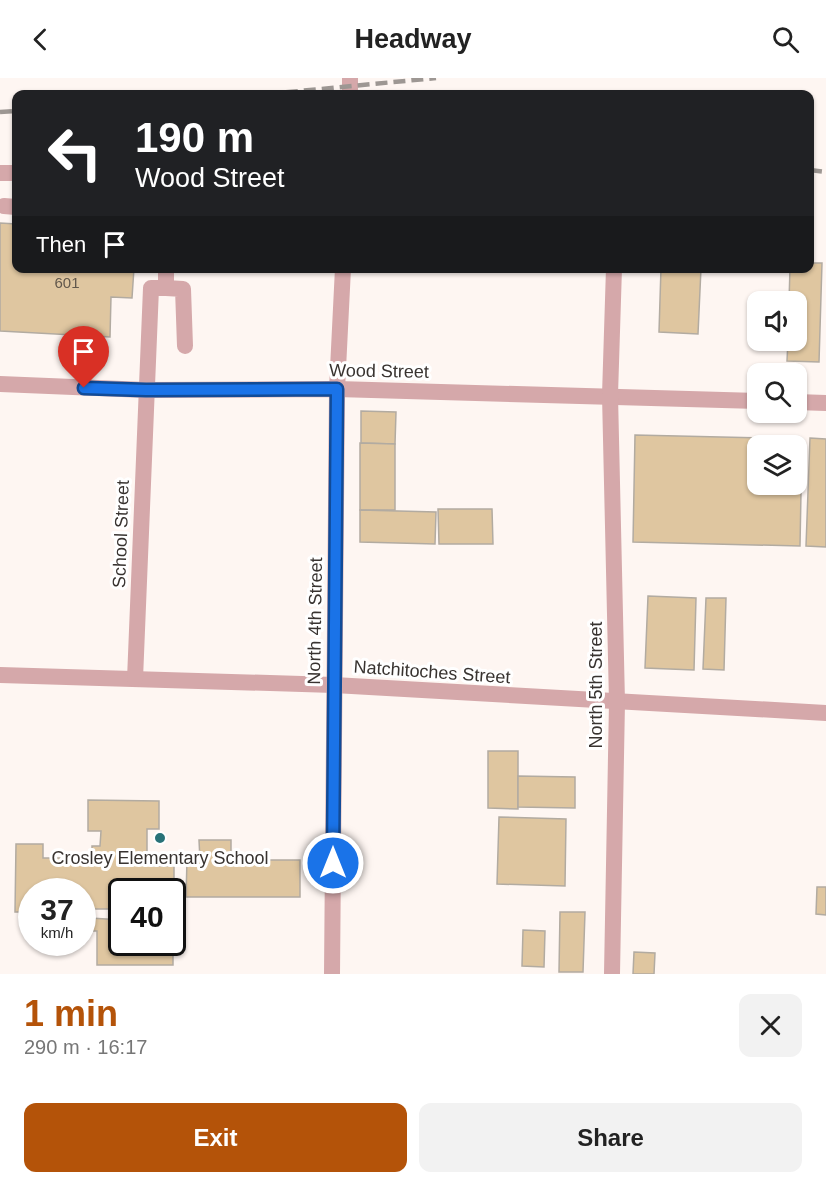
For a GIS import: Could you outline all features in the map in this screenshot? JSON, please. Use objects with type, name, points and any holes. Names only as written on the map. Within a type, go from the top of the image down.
[{"type":"street","points":[[166,273],[166,288],[183,289],[185,345]]},
{"type":"street","name":"North 4th Street","points":[[332,974],[337,389],[343,273]]},
{"type":"street","name":"North 5th Street","points":[[612,974],[617,702],[610,395],[614,273]]},
{"type":"street","name":"School Street","points":[[135,678],[151,288],[166,288]]},
{"type":"street","name":"Wood Street","points":[[0,384],[146,390],[337,389],[747,401]]},
{"type":"street","points":[[807,403],[826,404]]},
{"type":"street","name":"Natchitoches Street","points":[[0,675],[334,685],[826,713]]},
{"type":"building","points":[[0,223],[12,224],[12,273],[134,273],[132,298],[111,297],[110,337],[0,331]]},
{"type":"building","points":[[814,263],[822,263],[819,362],[787,361],[787,351],[807,351],[807,291],[789,291],[790,273],[814,273]]},
{"type":"building","points":[[661,273],[701,273],[698,334],[659,332]]},
{"type":"building","points":[[361,411],[396,412],[395,444],[361,443]]},
{"type":"building","points":[[635,435],[747,438],[747,495],[801,495],[800,546],[633,542]]},
{"type":"building","points":[[810,438],[826,439],[826,547],[806,546]]},
{"type":"building","points":[[360,443],[395,444],[395,510],[360,510]]},
{"type":"building","points":[[438,509],[492,509],[493,544],[439,544]]},
{"type":"building","points":[[360,510],[436,512],[435,544],[360,542]]},
{"type":"building","points":[[648,596],[696,598],[694,670],[645,668]]},
{"type":"building","points":[[706,598],[726,598],[724,670],[703,669]]},
{"type":"building","points":[[488,751],[518,751],[518,809],[488,808]]},
{"type":"building","points":[[518,776],[575,777],[575,808],[518,807]]},
{"type":"building","points":[[88,800],[159,801],[159,829],[147,829],[147,861],[152,861],[152,866],[174,866],[174,878],[108,878],[108,909],[96,909],[96,878],[18,878],[18,912],[15,912],[16,844],[43,844],[43,858],[92,858],[92,846],[100,846],[101,831],[88,831]]},
{"type":"building","points":[[499,817],[566,819],[565,886],[497,884]]},
{"type":"building","points":[[199,840],[231,840],[231,860],[300,860],[300,897],[186,897],[187,860],[200,860]]},
{"type":"building","points":[[817,887],[826,887],[826,915],[816,914]]},
{"type":"building","points":[[560,912],[585,912],[583,972],[559,972]]},
{"type":"building","points":[[96,918],[108,919],[108,956],[173,956],[173,965],[97,965]]},
{"type":"building","points":[[523,930],[545,931],[544,967],[522,966]]},
{"type":"building","points":[[634,952],[655,953],[654,974],[633,974]]},
{"type":"railway","points":[[310,90],[436,78]]},
{"type":"railway","points":[[0,112],[12,111]]},
{"type":"railway","points":[[814,170],[826,172]]},
{"type":"place","name":"Crosley Elementary School","points":[[160,838]]},
{"type":"route","points":[[84,388],[337,389],[333,863]]}]
